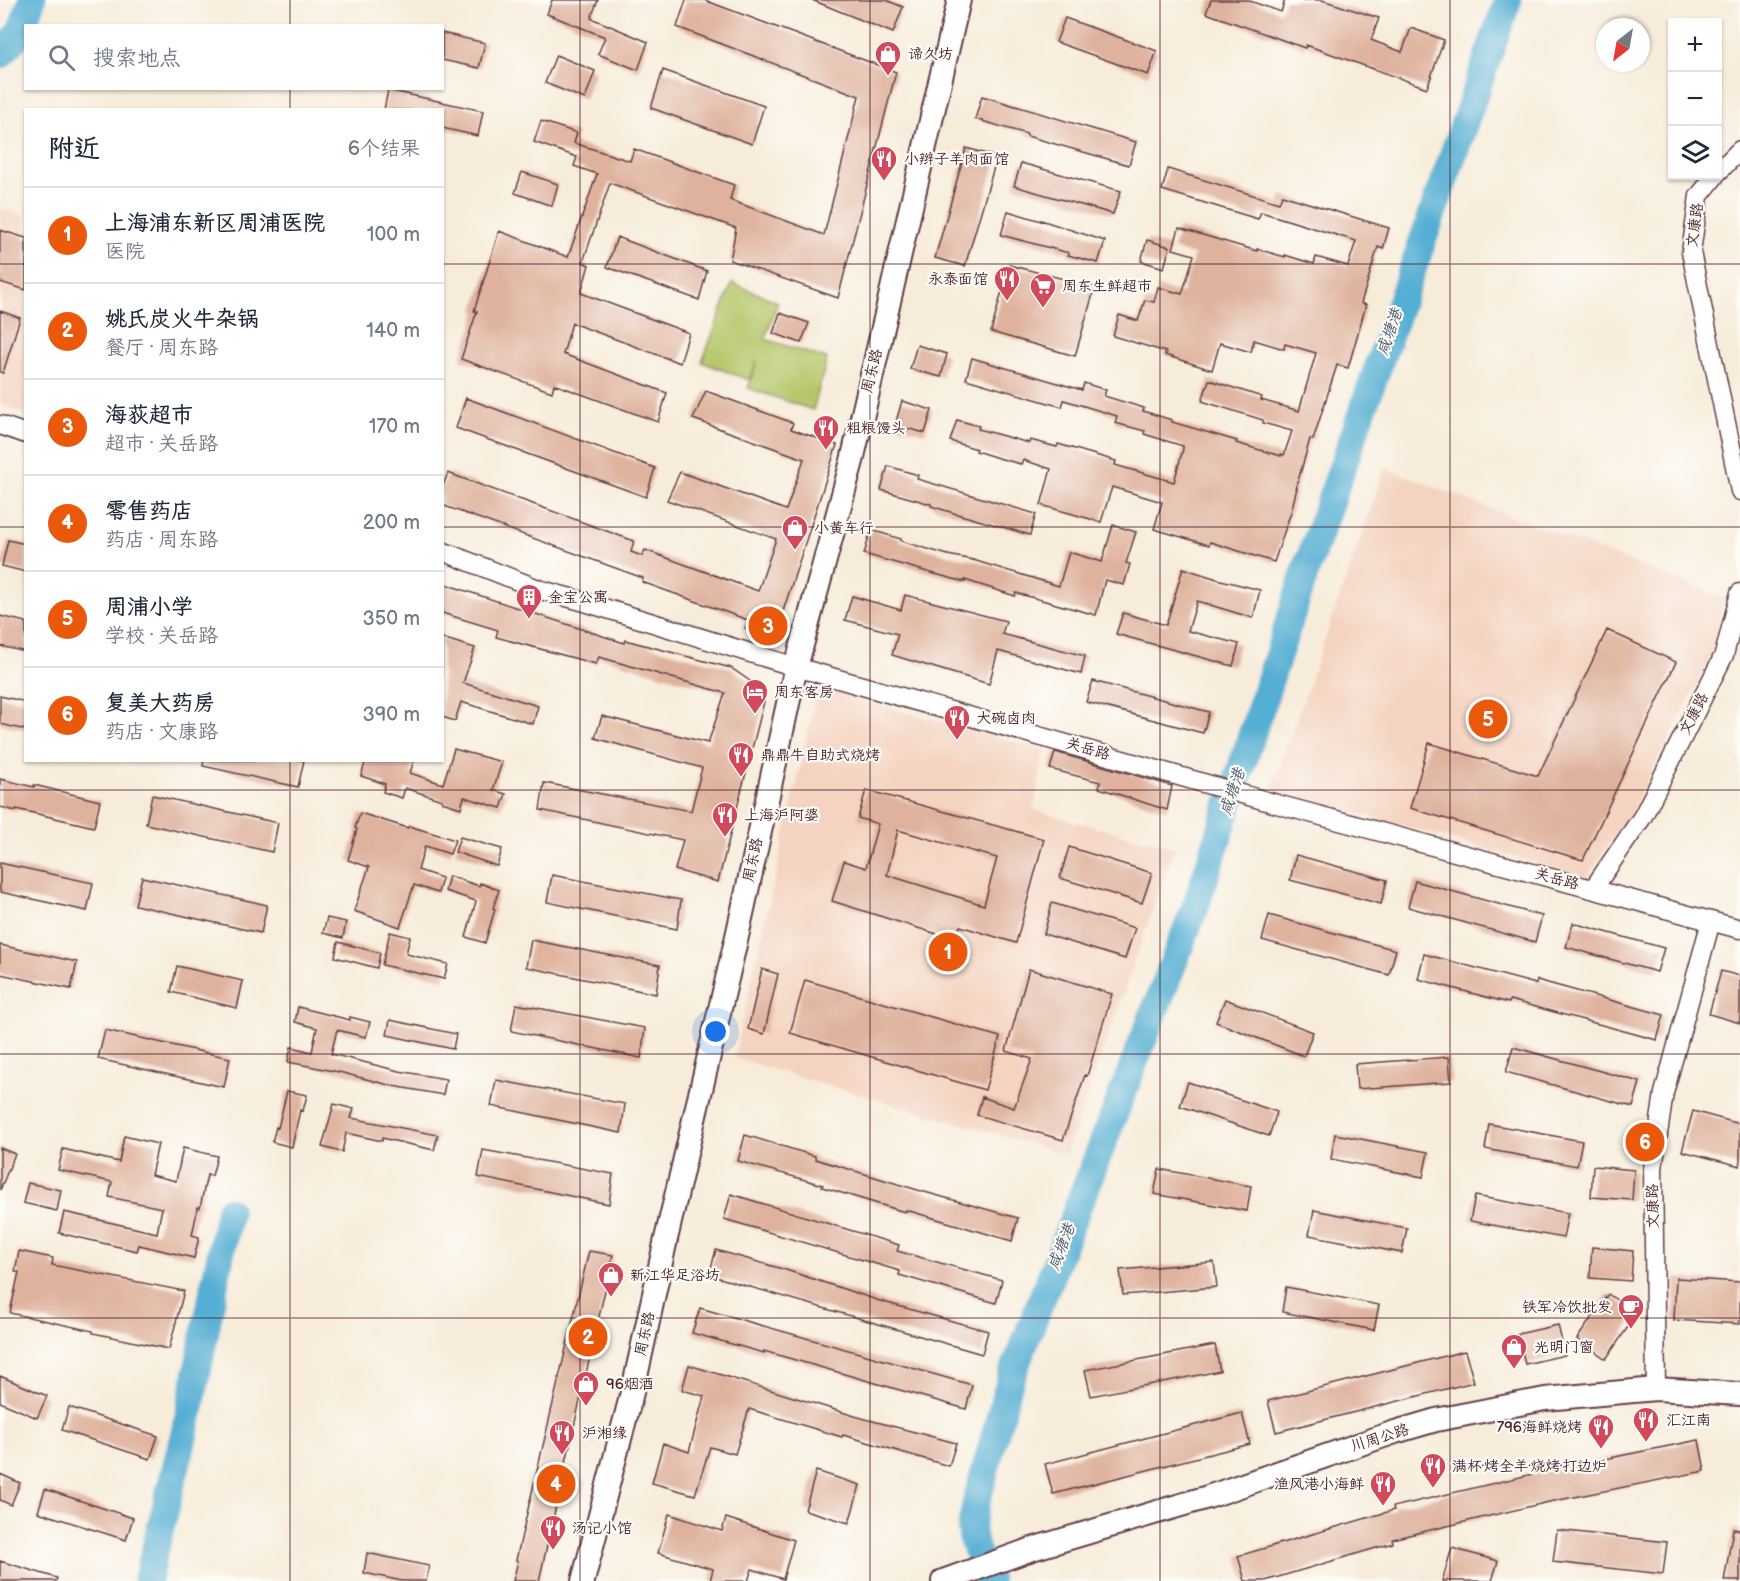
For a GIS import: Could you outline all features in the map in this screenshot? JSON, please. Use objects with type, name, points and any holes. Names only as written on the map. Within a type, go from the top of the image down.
[{"type":"street","name":"周东路","points":[[583,1581],[635,1381],[796,667],[852,461],[959,0]]},
{"type":"street","name":"文康路","points":[[1722,168],[1740,150]]},
{"type":"street","name":"文康路","points":[[1711,180],[1699,196],[1691,252],[1740,491]]},
{"type":"street","points":[[0,425],[24,433]]},
{"type":"street","name":"关岳路","points":[[444,552],[541,590],[796,667],[1284,806],[1740,929]]},
{"type":"street","name":"文康路","points":[[1593,889],[1643,816],[1724,655],[1740,593]]},
{"type":"street","name":"文康路","points":[[1656,1389],[1653,1168],[1664,1093],[1711,921]]},
{"type":"street","name":"川周公路","points":[[943,1581],[1032,1549],[1208,1497],[1436,1420],[1545,1399],[1656,1389],[1740,1394]]},
{"type":"shaded area","points":[[0,208],[24,215],[24,414],[0,404]]},
{"type":"shaded area","points":[[1385,468],[1724,598],[1714,650],[1633,809],[1587,877],[1272,789]]},
{"type":"shaded area","points":[[818,688],[1044,750],[1034,810],[1175,847],[1066,1154],[734,1058]]},
{"type":"green space","points":[[732,283],[778,302],[765,339],[827,359],[813,410],[748,388],[757,361],[749,380],[702,362]]},
{"type":"building","points":[[552,0],[598,0],[591,18],[648,42],[638,70],[598,54],[605,37],[547,14]]},
{"type":"building","points":[[686,0],[704,0],[896,72],[838,298],[730,260],[736,228],[610,183],[583,262],[589,265],[581,293],[689,333],[680,363],[572,323],[563,354],[667,393],[658,422],[554,384],[552,392],[461,359],[499,231],[568,257],[597,174],[574,166],[577,157],[534,142],[541,121],[577,133],[574,143],[630,161],[634,149],[734,185],[730,200],[824,235],[859,96],[677,27]]},
{"type":"building","points":[[812,0],[886,0],[903,7],[893,33]]},
{"type":"building","points":[[1211,0],[1247,0],[1281,12],[1285,0],[1322,0],[1379,18],[1371,40],[1402,52],[1411,28],[1444,40],[1427,88],[1306,45],[1305,48],[1206,13]]},
{"type":"building","points":[[1065,18],[1157,51],[1148,75],[1056,42]]},
{"type":"building","points":[[444,33],[485,43],[479,68],[444,60]]},
{"type":"building","points":[[556,55],[595,71],[585,99],[545,83]]},
{"type":"building","points":[[663,70],[764,106],[752,144],[651,108]]},
{"type":"building","points":[[388,90],[483,111],[478,136],[444,128],[444,108],[384,108]]},
{"type":"building","points":[[982,96],[1136,142],[1129,165],[975,119]]},
{"type":"building","points":[[966,148],[997,157],[965,266],[935,258]]},
{"type":"building","points":[[1021,163],[1121,191],[1113,214],[1014,186]]},
{"type":"building","points":[[1168,169],[1279,203],[1282,195],[1389,228],[1383,249],[1378,247],[1361,303],[1366,305],[1348,368],[1337,365],[1313,440],[1310,439],[1291,512],[1274,562],[1210,542],[1209,545],[1154,529],[1162,502],[1112,487],[1101,522],[1041,505],[1051,469],[1023,460],[1021,464],[998,458],[950,441],[957,420],[979,426],[978,429],[1029,443],[1030,440],[1057,447],[1058,444],[1116,461],[1115,465],[1174,482],[1183,449],[1183,446],[1144,434],[1145,431],[1115,423],[1117,416],[1064,400],[1062,407],[966,379],[972,358],[1082,390],[1084,383],[1106,390],[1104,396],[1144,408],[1143,411],[1172,420],[1172,422],[1237,441],[1236,443],[1284,455],[1292,431],[1202,401],[1209,380],[1262,397],[1261,400],[1299,411],[1316,353],[1285,344],[1284,349],[1254,340],[1251,352],[1220,343],[1212,370],[1165,355],[1166,352],[1113,336],[1119,315],[1138,321],[1145,300],[1154,302],[1158,287],[1182,294],[1194,255],[1173,249],[1179,228],[1257,251],[1257,249],[1285,257],[1285,255],[1314,264],[1316,257],[1348,266],[1356,241],[1261,212],[1258,219],[1162,190]]},
{"type":"building","points":[[522,172],[558,184],[552,206],[515,193]]},
{"type":"building","points":[[1008,211],[1105,241],[1098,263],[1001,235]]},
{"type":"building","points":[[0,230],[24,237],[24,289],[0,282]]},
{"type":"building","points":[[617,237],[707,271],[699,300],[607,267]]},
{"type":"building","points":[[1147,240],[1170,247],[1164,268],[1141,261]]},
{"type":"building","name":"周东生鲜超市","points":[[1009,265],[1095,287],[1075,356],[991,332]]},
{"type":"building","points":[[0,311],[20,318],[3,373],[0,372]]},
{"type":"building","points":[[780,313],[809,323],[801,343],[773,333]]},
{"type":"building","points":[[917,345],[947,354],[941,377],[910,369]]},
{"type":"building","points":[[706,391],[793,423],[791,429],[837,445],[774,639],[745,628],[748,620],[642,582],[643,578],[444,506],[444,483],[448,473],[634,541],[631,552],[642,556],[645,550],[758,591],[776,539],[667,500],[680,472],[786,510],[804,459],[693,419]]},
{"type":"building","points":[[466,398],[655,468],[646,497],[456,428]]},
{"type":"building","points":[[902,401],[932,410],[925,433],[895,425]]},
{"type":"building","points":[[888,466],[918,475],[917,479],[1036,514],[1030,535],[881,490]]},
{"type":"building","points":[[1113,525],[1136,532],[1126,563],[1130,564],[1124,585],[1105,580],[1096,615],[1016,593],[1015,596],[965,580],[965,582],[864,554],[871,530],[948,555],[973,560],[1059,586],[1069,552],[1102,562]]},
{"type":"building","points":[[8,540],[24,544],[24,572],[2,566]]},
{"type":"building","points":[[1183,568],[1260,590],[1253,618],[1197,601],[1188,631],[1239,644],[1233,666],[1116,634],[1123,613],[1166,625]]},
{"type":"building","points":[[444,584],[624,643],[625,640],[731,668],[750,681],[764,702],[718,882],[675,870],[683,840],[540,810],[544,783],[691,811],[702,768],[595,738],[602,716],[708,743],[725,693],[599,657],[596,664],[496,637],[498,630],[444,614]]},
{"type":"building","points":[[905,595],[1006,621],[1002,634],[1085,656],[1081,674],[998,651],[989,684],[892,655],[898,634],[845,620],[852,596],[901,610]]},
{"type":"building","points":[[0,616],[24,622],[24,652],[0,646]]},
{"type":"building","points":[[1607,630],[1676,662],[1583,860],[1410,808],[1429,743],[1538,776]]},
{"type":"building","points":[[444,639],[475,648],[463,683],[538,706],[533,724],[461,702],[455,721],[444,718]]},
{"type":"building","points":[[1093,681],[1209,712],[1203,733],[1086,702]]},
{"type":"building","points":[[0,696],[24,702],[24,730],[0,724]]},
{"type":"building","points":[[454,749],[502,762],[493,790],[506,794],[501,808],[464,797],[461,808],[405,788],[402,798],[383,792],[385,784],[361,776],[365,762],[413,762],[410,773],[443,784]]},
{"type":"building","points":[[1055,752],[1172,786],[1167,810],[1099,788],[1100,782],[1050,769]]},
{"type":"building","points":[[204,762],[304,762],[298,787],[203,766]]},
{"type":"building","points":[[0,779],[100,801],[94,827],[0,807]]},
{"type":"building","points":[[866,790],[1044,839],[1016,943],[960,926],[956,940],[832,901],[844,861],[866,868],[878,824],[858,818]],"holes":[[[898,830],[997,858],[984,905],[887,875]]]},
{"type":"building","points":[[152,795],[278,823],[272,852],[146,824]]},
{"type":"building","points":[[360,813],[455,840],[450,854],[425,846],[418,870],[442,878],[438,893],[414,885],[400,927],[354,911],[369,867],[348,860]]},
{"type":"building","points":[[460,837],[502,849],[497,866],[455,852]]},
{"type":"building","points":[[1069,847],[1152,873],[1142,903],[1060,878]]},
{"type":"building","points":[[1296,855],[1387,880],[1381,904],[1290,880]]},
{"type":"building","points":[[0,863],[93,883],[87,911],[0,892]]},
{"type":"building","points":[[552,875],[681,900],[677,929],[547,902]]},
{"type":"building","points":[[449,876],[499,890],[485,943],[466,937],[476,901],[445,891]]},
{"type":"building","points":[[142,877],[267,905],[261,933],[135,905]]},
{"type":"building","points":[[1415,881],[1542,916],[1535,942],[1408,907]]},
{"type":"building","points":[[1052,903],[1135,928],[1125,959],[1044,934]]},
{"type":"building","points":[[1269,915],[1396,950],[1389,975],[1262,940]]},
{"type":"building","points":[[327,918],[346,922],[343,938],[323,933]]},
{"type":"building","points":[[1573,923],[1664,948],[1657,972],[1566,947]]},
{"type":"building","points":[[390,932],[410,937],[406,954],[448,964],[444,979],[382,965]]},
{"type":"building","points":[[531,940],[660,965],[656,994],[526,967]]},
{"type":"building","points":[[338,942],[380,953],[377,968],[335,957]]},
{"type":"building","points":[[0,945],[77,962],[71,989],[0,974]]},
{"type":"building","points":[[1424,954],[1536,984],[1537,980],[1664,1015],[1657,1040],[1510,1000],[1509,1003],[1418,979]]},
{"type":"building","points":[[177,966],[243,981],[237,1008],[171,992]]},
{"type":"building","points":[[762,969],[778,974],[764,1034],[748,1029]]},
{"type":"building","points":[[1029,969],[1112,994],[1087,1076],[1085,1075],[1063,1140],[977,1115],[982,1097],[1014,1108],[1032,1059],[1006,1051]]},
{"type":"building","points":[[1721,971],[1740,976],[1740,1023],[1709,1014]]},
{"type":"building","points":[[805,980],[1000,1037],[985,1090],[790,1033]]},
{"type":"building","points":[[1225,999],[1313,1032],[1304,1056],[1216,1022]]},
{"type":"building","points":[[516,1004],[645,1028],[641,1058],[511,1031]]},
{"type":"building","points":[[298,1007],[350,1020],[350,1017],[370,1022],[366,1037],[337,1030],[331,1054],[399,1071],[446,1079],[443,1095],[288,1062],[291,1047],[312,1052],[317,1028],[295,1022]]},
{"type":"building","points":[[390,1020],[456,1034],[453,1049],[387,1035]]},
{"type":"building","points":[[105,1030],[230,1058],[224,1087],[98,1059]]},
{"type":"building","points":[[1513,1047],[1640,1082],[1633,1107],[1506,1072]]},
{"type":"building","points":[[1449,1057],[1451,1082],[1357,1089],[1355,1064]]},
{"type":"building","points":[[496,1080],[625,1104],[621,1133],[491,1106]]},
{"type":"building","points":[[1188,1082],[1277,1112],[1269,1136],[1180,1106]]},
{"type":"building","points":[[287,1091],[307,1095],[303,1111],[300,1110],[292,1147],[272,1142],[276,1127],[278,1128]]},
{"type":"building","points":[[334,1104],[354,1109],[351,1118],[438,1135],[434,1150],[382,1138],[382,1141],[346,1133],[342,1152],[322,1147]]},
{"type":"building","points":[[1693,1111],[1740,1124],[1740,1166],[1682,1151]]},
{"type":"building","points":[[1489,1124],[1582,1141],[1577,1166],[1485,1149]]},
{"type":"building","points":[[1335,1134],[1428,1152],[1423,1177],[1331,1159]]},
{"type":"building","points":[[745,1135],[815,1156],[815,1159],[1018,1218],[1012,1241],[906,1210],[905,1212],[822,1187],[823,1185],[738,1161]]},
{"type":"building","points":[[124,1136],[158,1144],[151,1175],[176,1181],[183,1148],[217,1156],[212,1176],[207,1175],[200,1208],[198,1207],[192,1235],[199,1237],[194,1258],[139,1245],[137,1251],[59,1233],[64,1212],[157,1233],[162,1208],[109,1197],[112,1182],[58,1170],[63,1149],[119,1162]]},
{"type":"building","points":[[0,1148],[15,1154],[0,1190]]},
{"type":"building","points":[[483,1150],[613,1174],[609,1204],[478,1177]]},
{"type":"building","points":[[1593,1166],[1634,1170],[1632,1200],[1591,1197]]},
{"type":"building","points":[[1159,1169],[1251,1186],[1247,1211],[1154,1194]]},
{"type":"building","points":[[28,1183],[61,1190],[57,1211],[23,1203]]},
{"type":"building","points":[[731,1194],[899,1245],[897,1251],[1002,1280],[996,1303],[899,1275],[900,1271],[724,1219]]},
{"type":"building","points":[[1475,1196],[1568,1213],[1563,1238],[1470,1221]]},
{"type":"building","points":[[1314,1210],[1407,1228],[1402,1253],[1309,1235]]},
{"type":"building","points":[[1592,1247],[1633,1251],[1631,1281],[1590,1278]]},
{"type":"building","points":[[716,1250],[880,1301],[988,1331],[982,1354],[709,1275]]},
{"type":"building","points":[[19,1251],[53,1258],[52,1265],[184,1291],[169,1349],[10,1313],[19,1272],[15,1272]]},
{"type":"building","points":[[589,1251],[613,1255],[539,1581],[513,1581],[518,1561],[516,1560]]},
{"type":"building","points":[[1214,1262],[1217,1287],[1123,1295],[1120,1270]]},
{"type":"building","points":[[1676,1278],[1740,1282],[1740,1324],[1674,1320]]},
{"type":"building","points":[[1286,1287],[1379,1305],[1374,1330],[1282,1312]]},
{"type":"building","points":[[1608,1294],[1637,1314],[1606,1359],[1577,1339]]},
{"type":"building","points":[[700,1308],[972,1385],[966,1409],[764,1351],[764,1353],[692,1333]]},
{"type":"building","points":[[1558,1325],[1565,1355],[1525,1364],[1518,1334]]},
{"type":"building","points":[[1215,1345],[1220,1371],[1091,1396],[1085,1370]]},
{"type":"building","points":[[1465,1351],[1474,1382],[1276,1432],[1268,1401]]},
{"type":"building","points":[[689,1365],[858,1417],[956,1443],[949,1466],[749,1409],[735,1454],[710,1447],[695,1495],[652,1483],[663,1443],[689,1452],[704,1396],[682,1390]]},
{"type":"building","points":[[0,1376],[47,1396],[37,1418],[0,1402]]},
{"type":"building","points":[[69,1407],[158,1436],[150,1459],[62,1430]]},
{"type":"building","points":[[1242,1413],[1250,1444],[1053,1494],[1045,1464]]},
{"type":"building","points":[[1699,1440],[1705,1471],[1549,1502],[1392,1539],[1393,1543],[1265,1581],[1245,1581],[1238,1556],[1394,1510],[1393,1507],[1550,1470]]},
{"type":"building","points":[[816,1471],[860,1485],[849,1523],[805,1510]]},
{"type":"building","points":[[0,1474],[20,1483],[11,1505],[0,1500]]},
{"type":"building","points":[[45,1489],[133,1518],[126,1540],[38,1512]]},
{"type":"building","points":[[669,1514],[722,1531],[726,1518],[794,1540],[783,1579],[752,1569],[748,1581],[710,1581],[713,1569],[658,1553]]},
{"type":"building","points":[[1733,1529],[1740,1530],[1740,1581],[1724,1581]]},
{"type":"building","points":[[1557,1530],[1667,1542],[1663,1574],[1553,1562]]},
{"type":"building","points":[[1452,1548],[1498,1561],[1492,1581],[1442,1581]]},
{"type":"building","points":[[367,1553],[429,1566],[426,1581],[402,1581],[364,1573]]},
{"type":"building","points":[[0,1561],[57,1578],[56,1581],[0,1581]]},
{"type":"waterway","points":[[0,55],[20,33],[32,0]]},
{"type":"waterway","name":"咸塘港","points":[[989,1581],[973,1542],[971,1527],[1010,1380],[1196,905],[1308,564],[1508,0]]},
{"type":"waterway","points":[[147,1581],[188,1419],[229,1211]]},
{"type":"place","name":"谛久坊","points":[[888,77]]},
{"type":"place","name":"小辫子羊肉面馆","points":[[884,182]]},
{"type":"place","name":"永泰面馆","points":[[1007,302]]},
{"type":"place","name":"周东生鲜超市","points":[[1043,309]]},
{"type":"place","name":"粗粮馒头","points":[[826,451]]},
{"type":"place","name":"小黄车行","points":[[795,551]]},
{"type":"place","name":"金宝公寓","points":[[529,620]]},
{"type":"place","name":"海荻超市","points":[[768,626]]},
{"type":"place","name":"周东客房","points":[[755,715]]},
{"type":"place","name":"周浦小学","points":[[1488,719]]},
{"type":"place","name":"大碗卤肉","points":[[957,741]]},
{"type":"place","name":"鼎鼎牛自助式烧烤","points":[[741,778]]},
{"type":"place","name":"上海沪阿婆","points":[[725,838]]},
{"type":"place","name":"上海浦东新区周浦医院","points":[[948,952]]},
{"type":"place","name":"复美大药房","points":[[1645,1142]]},
{"type":"place","name":"新江华足浴坊","points":[[611,1298]]},
{"type":"place","name":"铁军冷饮批发","points":[[1631,1330]]},
{"type":"place","name":"姚氏炭火牛杂锅","points":[[588,1337]]},
{"type":"place","name":"光明门窗","points":[[1514,1370]]},
{"type":"place","name":"96烟酒","points":[[586,1407]]},
{"type":"place","name":"汇江南","points":[[1646,1443]]},
{"type":"place","name":"796海鲜烧烤","points":[[1601,1450]]},
{"type":"place","name":"沪湘缘","points":[[562,1456]]},
{"type":"place","name":"零售药店","points":[[556,1484]]},
{"type":"place","name":"满杯·烤全羊·烧烤·打边炉","points":[[1433,1489]]},
{"type":"place","name":"渔风港小海鲜","points":[[1383,1507]]},
{"type":"place","name":"汤记小馆","points":[[553,1551]]}]
